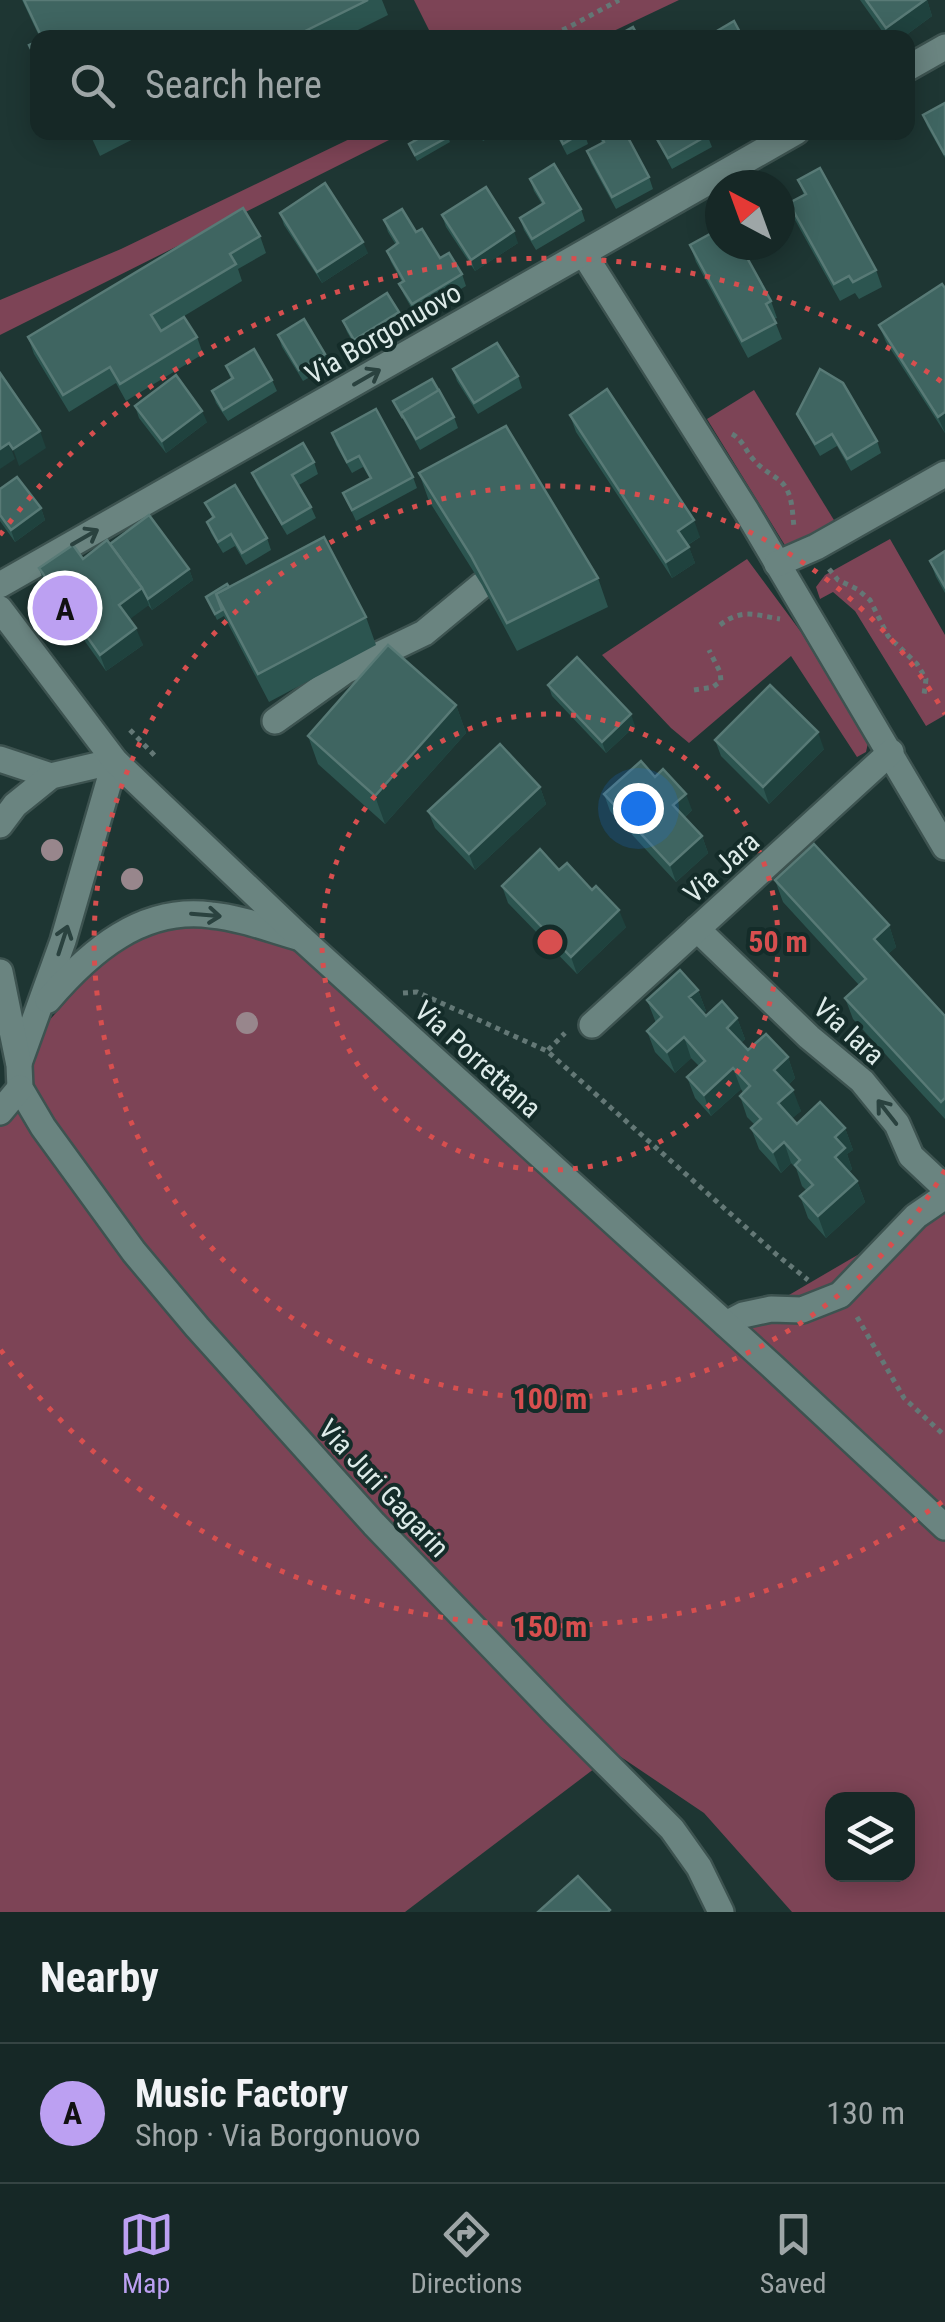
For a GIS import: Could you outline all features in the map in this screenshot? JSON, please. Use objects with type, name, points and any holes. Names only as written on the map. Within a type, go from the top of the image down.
[{"type":"street","points":[[915,64],[945,47]]},
{"type":"street","name":"Via Borgonuovo","points":[[8,580],[782,140]]},
{"type":"street","points":[[584,254],[891,752],[945,847]]},
{"type":"street","points":[[776,564],[816,547],[945,474]]},
{"type":"street","points":[[275,721],[344,672],[424,633],[482,584]]},
{"type":"street","name":"Via Porrettana","points":[[0,608],[115,761],[301,938],[945,1527]]},
{"type":"street","name":"Via Jara","points":[[592,1026],[891,752]]},
{"type":"street","points":[[0,758],[52,776]]},
{"type":"street","points":[[0,826],[15,806],[52,776],[115,761],[63,941],[29,1033],[20,1076],[0,1112]]},
{"type":"street","points":[[39,1012],[85,961],[108,942],[145,922],[188,914],[212,915],[301,938]]},
{"type":"street","name":"Via Iara","points":[[697,929],[810,1038],[862,1081],[897,1124],[910,1156],[945,1188]]},
{"type":"street","name":"Via Juri Gagarin","points":[[0,972],[20,1076],[43,1127],[134,1252],[374,1524],[672,1829],[699,1867],[721,1912]]},
{"type":"street","points":[[726,1324],[743,1315],[802,1310],[840,1295],[916,1216],[945,1196]]},
{"type":"path","points":[[564,30],[619,0]]},
{"type":"path","points":[[689,422],[724,428],[740,439],[760,468],[783,482],[790,498],[794,530]]},
{"type":"path","points":[[828,567],[838,580],[870,600],[888,636],[917,664],[926,679],[924,695]]},
{"type":"path","points":[[8,580],[68,650]]},
{"type":"path","points":[[720,624],[746,612],[793,622]]},
{"type":"path","points":[[694,690],[713,687],[721,681],[710,650]]},
{"type":"path","points":[[122,720],[158,759]]},
{"type":"path","points":[[402,993],[417,992],[548,1051],[818,1288]]},
{"type":"path","points":[[849,1312],[860,1319],[904,1398],[945,1436]]},
{"type":"shaded area","points":[[414,0],[679,0],[616,30],[429,30]]},
{"type":"shaded area","points":[[347,140],[389,140],[0,335],[0,300],[121,249]]},
{"type":"shaded area","points":[[754,390],[837,525],[786,547],[707,419]]},
{"type":"shaded area","points":[[890,539],[945,635],[945,715],[926,726],[855,611],[833,592],[820,599],[816,587],[825,575]]},
{"type":"shaded area","points":[[747,559],[801,632],[868,743],[866,752],[857,757],[791,656],[689,743],[602,655]]},
{"type":"shaded area","points":[[174,921],[277,922],[734,1327],[945,1204],[945,1912],[792,1912],[704,1813],[615,1753],[405,1912],[0,1912],[0,1096],[39,1032],[116,945]]},
{"type":"building","points":[[24,0],[368,0],[307,30],[38,30]]},
{"type":"building","points":[[866,0],[925,0],[886,28]]},
{"type":"building","points":[[734,21],[739,30],[719,30]]},
{"type":"building","points":[[945,103],[945,155],[923,115]]},
{"type":"building","points":[[416,140],[442,140],[415,155],[409,144]]},
{"type":"building","points":[[629,140],[649,177],[612,197],[587,151],[604,142]]},
{"type":"building","points":[[658,140],[699,140],[668,158]]},
{"type":"building","points":[[554,164],[581,209],[532,239],[520,218],[544,203],[530,179]]},
{"type":"building","points":[[820,168],[876,270],[853,282],[849,276],[834,284],[795,214],[795,200],[806,194],[798,180]]},
{"type":"building","points":[[325,183],[363,242],[317,272],[280,213]]},
{"type":"building","points":[[486,187],[514,231],[471,260],[442,215]]},
{"type":"building","points":[[243,208],[260,236],[230,254],[236,264],[151,315],[161,331],[184,317],[197,337],[120,384],[110,367],[63,395],[28,337]]},
{"type":"building","points":[[402,209],[416,232],[422,229],[440,258],[449,253],[462,274],[412,304],[399,284],[404,281],[387,251],[398,243],[384,220]]},
{"type":"building","points":[[705,237],[705,260],[748,260],[771,301],[766,304],[776,323],[742,341],[690,245]]},
{"type":"building","points":[[942,284],[945,412],[938,417],[879,325]]},
{"type":"building","points":[[387,293],[399,312],[354,340],[343,321]]},
{"type":"building","points":[[304,319],[325,354],[299,370],[278,335]]},
{"type":"building","points":[[497,343],[518,376],[474,403],[453,369]]},
{"type":"building","points":[[254,349],[272,380],[223,410],[212,391],[233,378],[226,366]]},
{"type":"building","points":[[820,369],[843,383],[877,441],[847,459],[832,434],[815,444],[797,414]]},
{"type":"building","points":[[0,373],[40,431],[13,449],[9,443],[0,449]]},
{"type":"building","points":[[176,375],[202,411],[162,441],[135,406]]},
{"type":"building","points":[[432,379],[439,391],[401,413],[403,418],[393,401]]},
{"type":"building","points":[[607,389],[694,520],[678,531],[689,547],[666,562],[570,415]]},
{"type":"building","points":[[439,390],[454,417],[416,439],[401,413]]},
{"type":"building","points":[[376,409],[413,477],[352,510],[343,493],[371,478],[359,456],[347,462],[332,433]]},
{"type":"building","points":[[506,426],[598,578],[507,623],[419,473]]},
{"type":"building","points":[[303,443],[314,462],[292,475],[311,507],[282,524],[252,473]]},
{"type":"building","points":[[17,477],[41,508],[11,530],[0,515],[0,489]]},
{"type":"building","points":[[235,485],[267,538],[242,553],[231,534],[218,542],[207,522],[214,517],[205,503]]},
{"type":"building","points":[[149,515],[189,569],[148,599],[110,544]]},
{"type":"building","points":[[324,537],[366,617],[258,674],[216,594]]},
{"type":"building","points":[[107,540],[142,588],[119,605],[136,628],[100,655],[39,568],[73,545],[83,559]]},
{"type":"building","points":[[945,551],[945,587],[930,561]]},
{"type":"building","points":[[227,584],[229,587],[216,594],[222,610],[215,614],[206,597]]},
{"type":"building","points":[[388,645],[456,705],[375,796],[308,736]]},
{"type":"building","points":[[577,657],[631,714],[602,742],[548,685]]},
{"type":"building","points":[[770,685],[818,732],[763,787],[715,740]]},
{"type":"building","points":[[500,744],[540,787],[469,854],[428,811]]},
{"type":"building","points":[[641,761],[655,777],[663,769],[686,794],[673,805],[702,836],[670,865],[604,794]]},
{"type":"building","points":[[814,844],[889,925],[874,939],[945,1016],[945,1098],[941,1102],[845,998],[866,979],[775,880]]},
{"type":"building","points":[[540,849],[559,870],[567,863],[592,890],[596,886],[619,910],[571,957],[502,886]]},
{"type":"building","points":[[680,970],[698,990],[689,997],[706,1016],[722,1001],[737,1018],[727,1028],[748,1050],[766,1034],[788,1057],[774,1070],[793,1090],[778,1103],[797,1124],[820,1102],[845,1128],[835,1137],[845,1148],[835,1157],[857,1181],[818,1216],[800,1196],[813,1185],[795,1165],[800,1160],[784,1142],[773,1152],[751,1128],[761,1119],[740,1096],[750,1086],[733,1068],[704,1095],[687,1077],[705,1061],[684,1037],[667,1052],[647,1031],[662,1017],[647,1000]]},
{"type":"building","points":[[578,1876],[608,1912],[538,1912]]},
{"type":"place","name":"Music Factory","points":[[65,608]]}]
